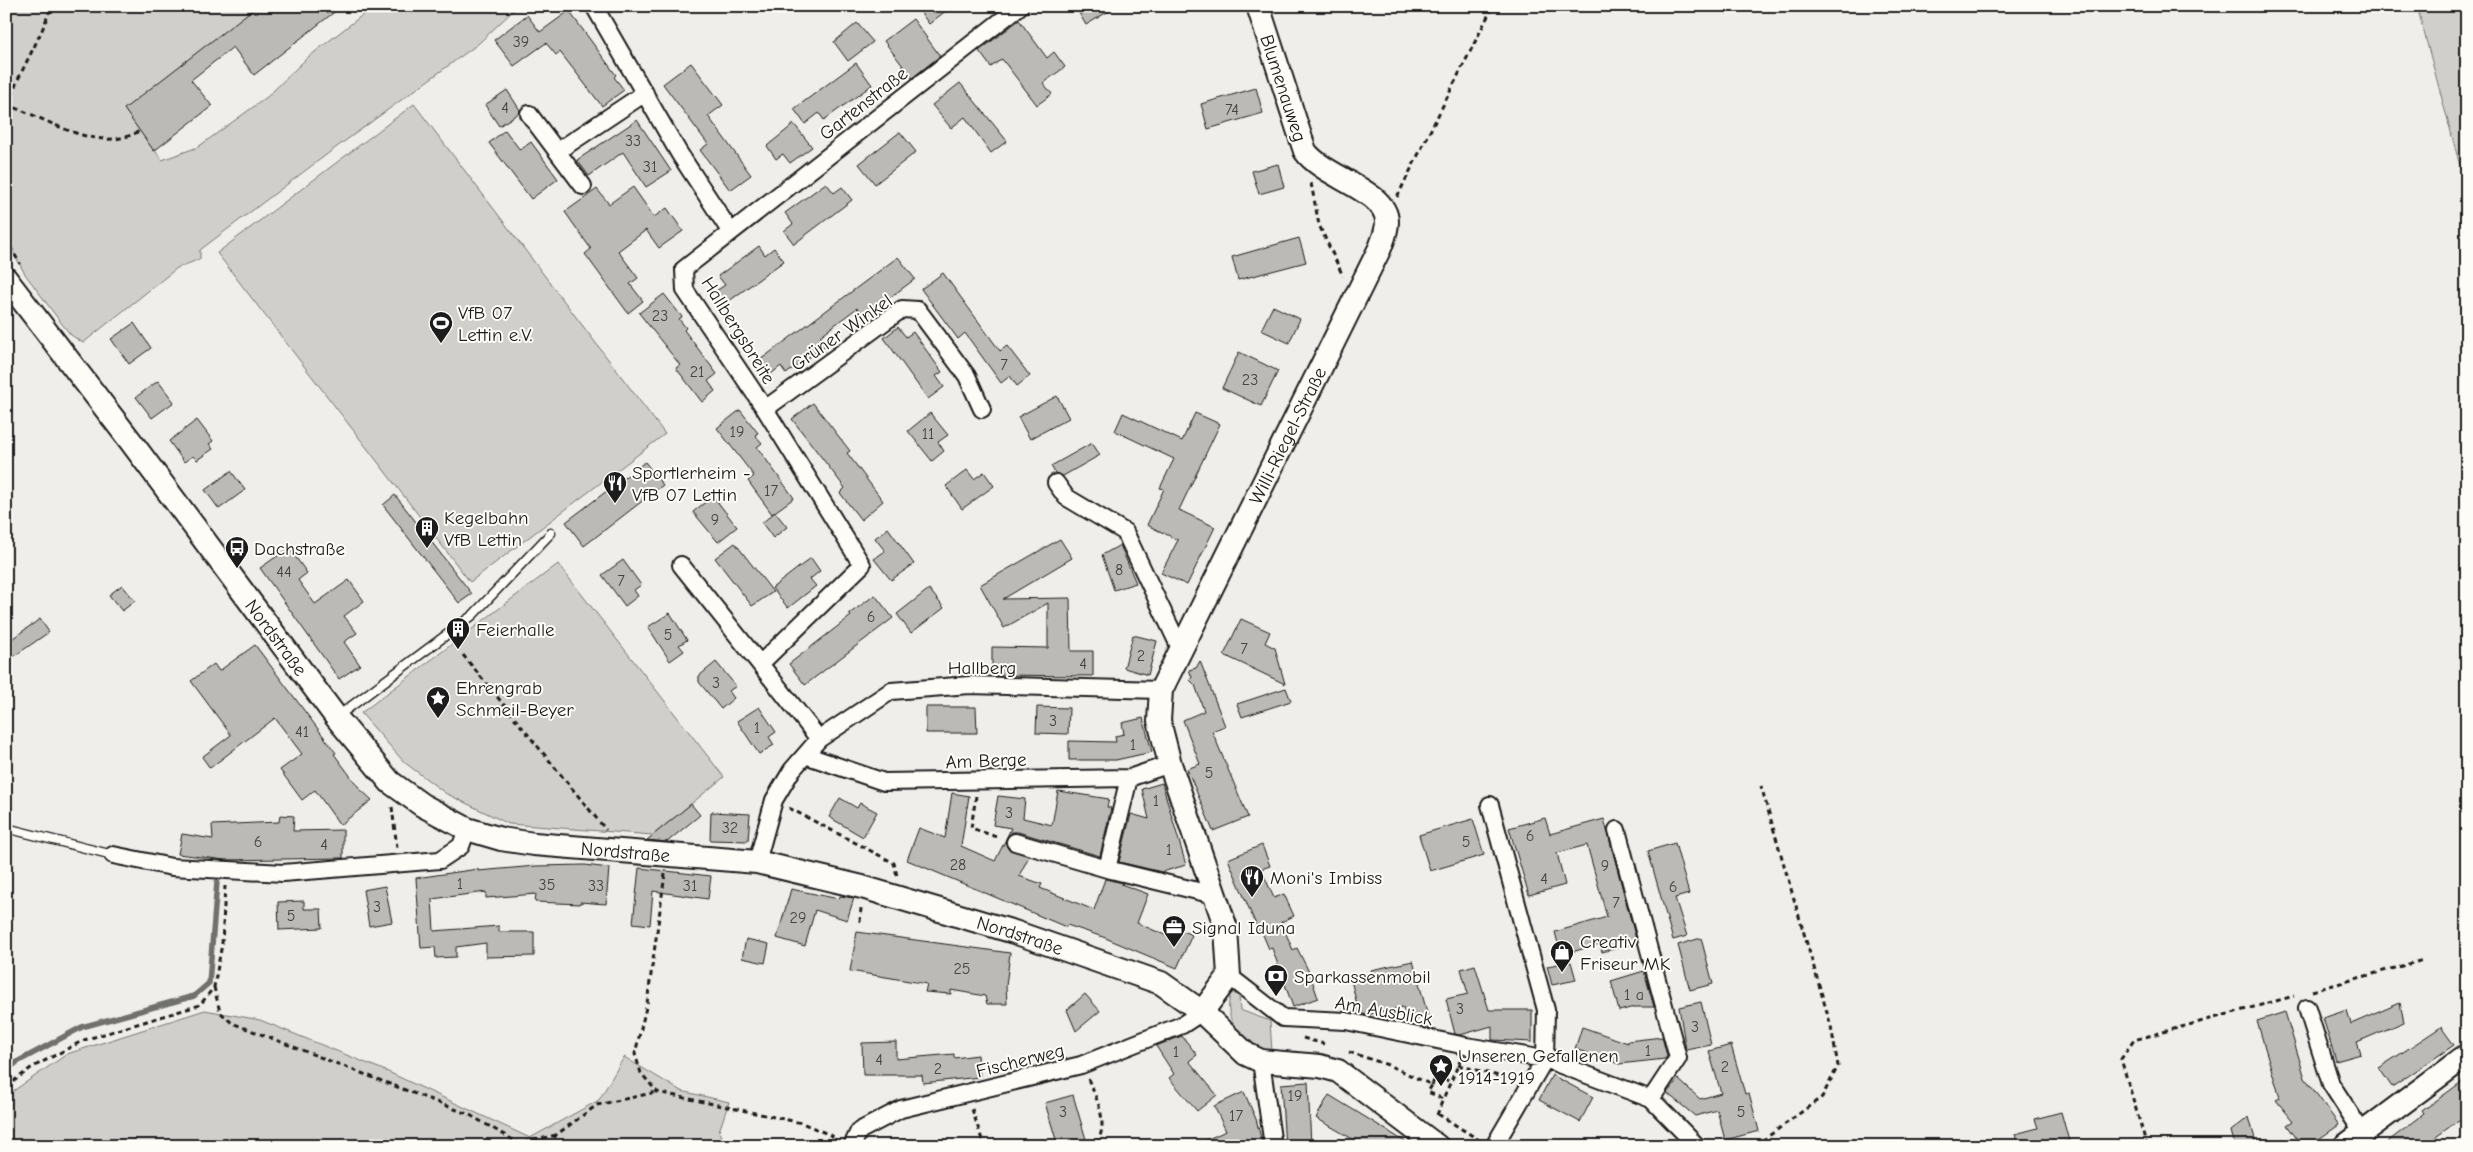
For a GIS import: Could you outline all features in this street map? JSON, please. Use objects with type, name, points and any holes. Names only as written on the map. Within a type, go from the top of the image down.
[{"type":"street","points":[[594,6],[679,153],[730,230]]},
{"type":"street","name":"Gartenstraße","points":[[730,230],[1020,6]]},
{"type":"street","name":"Blumenauweg","points":[[1258,6],[1304,151],[1312,160],[1330,173],[1371,194],[1382,204],[1387,218]]},
{"type":"street","points":[[558,151],[645,93]]},
{"type":"street","points":[[529,114],[583,186]]},
{"type":"street","name":"Willi-Riegel-Straße","points":[[1229,976],[1226,928],[1170,764],[1159,721],[1161,690],[1355,301],[1380,248],[1386,229],[1387,218]]},
{"type":"street","name":"Hallbergsbreite","points":[[730,230],[684,269],[685,290],[765,409],[862,565],[760,664]]},
{"type":"street","name":"Nordstraße","points":[[6,279],[129,439],[336,717],[394,785],[422,806],[467,829],[501,839],[534,844],[668,853],[757,862],[902,898],[1014,932],[1161,983],[1202,1012],[1246,1054],[1261,1061],[1320,1066],[1338,1071],[1437,1146]]},
{"type":"street","name":"Grüner Winkel","points":[[765,409],[902,309],[918,310],[967,376],[982,409]]},
{"type":"street","points":[[1056,483],[1066,497],[1125,532],[1181,650]]},
{"type":"street","points":[[681,565],[790,700],[819,739]]},
{"type":"street","name":"Hallberg","points":[[757,862],[774,800],[792,770],[819,739],[891,691],[970,685],[1161,690]]},
{"type":"street","name":"Am Berge","points":[[806,755],[884,782],[1129,778],[1170,764]]},
{"type":"street","points":[[1107,869],[1129,778]]},
{"type":"street","points":[[1487,1143],[1530,1084],[1545,1059],[1546,1010],[1490,805]]},
{"type":"street","points":[[113,854],[172,866],[283,874],[426,863],[440,860],[452,854],[461,846],[467,829]]},
{"type":"street","points":[[1616,830],[1678,1058],[1651,1099],[1697,1146]]},
{"type":"street","points":[[1015,842],[1107,869],[1214,895]]},
{"type":"street","points":[[1202,1012],[1229,976]]},
{"type":"street","name":"Am Ausblick","points":[[1229,976],[1283,1018],[1346,1021],[1466,1046],[1545,1059],[1651,1099]]},
{"type":"street","points":[[2307,1008],[2331,1084],[2353,1139],[2467,1055]]},
{"type":"street","name":"Fischerweg","points":[[852,1145],[859,1131],[901,1109],[1081,1065],[1182,1025],[1202,1012]]},
{"type":"street","points":[[1261,1061],[1273,1146]]},
{"type":"lane","points":[[336,717],[473,615],[551,533]]},
{"type":"lane","points":[[6,828],[113,854]]},
{"type":"path","points":[[6,113],[7,105],[45,25],[51,6]]},
{"type":"path","points":[[1387,218],[1493,6]]},
{"type":"path","points":[[7,105],[78,133],[96,138],[124,138],[141,130]]},
{"type":"path","points":[[1304,151],[1319,225],[1355,301]]},
{"type":"path","points":[[463,655],[622,850]]},
{"type":"path","points":[[978,781],[971,828],[1015,842]]},
{"type":"path","points":[[1755,1146],[1822,1097],[1838,1066],[1831,1026],[1761,786]]},
{"type":"path","points":[[774,800],[894,863],[902,898]]},
{"type":"path","points":[[393,814],[397,854]]},
{"type":"path","points":[[657,1092],[641,1073],[635,1054],[647,1003],[668,853]]},
{"type":"path","points":[[225,871],[222,944],[214,987],[220,1012],[232,1023],[470,1115],[520,1144],[556,1135],[597,1105],[657,1092],[802,1123],[852,1145]]},
{"type":"path","points":[[2147,1146],[2121,1059],[2134,1040],[2423,960]]},
{"type":"path","points":[[6,1087],[32,1068],[84,1040],[200,1005],[214,987]]},
{"type":"path","points":[[1294,1034],[1328,1046]]},
{"type":"path","points":[[1451,1082],[1436,1076],[1428,1092],[1443,1099],[1451,1082],[1458,1066],[1466,1046]]},
{"type":"path","points":[[1345,1051],[1388,1065],[1432,1084]]},
{"type":"path","points":[[1081,1065],[1097,1100],[1103,1128],[1099,1140],[1094,1146]]},
{"type":"path","points":[[1458,1066],[1530,1084]]},
{"type":"path","points":[[970,1106],[984,1146]]},
{"type":"path","points":[[1438,1114],[1487,1143]]},
{"type":"path","points":[[550,1146],[556,1135]]},
{"type":"shaded area","points":[[6,6],[257,6],[135,123],[162,160],[198,147],[267,97],[307,58],[374,6],[518,6],[478,44],[200,250],[200,259],[177,268],[83,343],[71,335],[62,324],[25,274],[6,239]]},
{"type":"shaded area","points":[[2417,6],[2467,6],[2467,192]]},
{"type":"shaded area","name":"VfB 07 Lettin e.V.","points":[[414,104],[665,434],[470,582],[217,253]]},
{"type":"shaded area","points":[[558,564],[724,777],[653,835],[509,824],[445,793],[404,762],[361,713]]},
{"type":"shaded area","points":[[1231,992],[1239,996],[1240,1010],[1270,1021],[1272,1052],[1252,1043],[1237,1030],[1229,1013]]},
{"type":"shaded area","points":[[205,1010],[260,1020],[386,1071],[530,1138],[599,1100],[624,1057],[681,1091],[729,1102],[719,1131],[728,1146],[6,1146],[6,1096],[67,1054]]},
{"type":"building","points":[[257,6],[342,6],[254,75],[233,47],[191,80],[212,106],[154,151],[124,109]]},
{"type":"building","points":[[916,6],[952,6],[929,24]]},
{"type":"building","points":[[1075,6],[1117,6],[1086,25]]},
{"type":"building","points":[[569,11],[616,75],[614,77],[624,90],[602,106],[560,52],[556,55],[546,43],[514,66],[494,40],[527,15],[540,32]]},
{"type":"building","points":[[913,19],[940,56],[912,78],[884,41]]},
{"type":"building","points":[[1019,20],[1047,58],[1054,52],[1065,67],[1043,83],[1052,94],[1037,105],[1002,59],[991,67],[979,51]]},
{"type":"building","points":[[857,23],[873,42],[848,61],[834,42]]},
{"type":"building","points":[[691,63],[723,105],[708,116],[751,175],[730,190],[700,150],[708,144],[663,84]]},
{"type":"building","points":[[856,63],[872,85],[824,120],[819,113],[805,124],[794,109]]},
{"type":"building","points":[[960,83],[1007,141],[991,153],[965,117],[951,128],[932,105]]},
{"type":"building","points":[[1256,88],[1263,113],[1208,129],[1201,104]]},
{"type":"building","points":[[507,90],[520,110],[519,113],[499,126],[485,105]]},
{"type":"building","points":[[637,120],[671,171],[646,187],[623,152],[589,176],[577,160]]},
{"type":"building","points":[[794,124],[812,147],[790,163],[783,154],[776,159],[767,146]]},
{"type":"building","points":[[505,130],[520,150],[531,142],[558,179],[531,199],[489,143]]},
{"type":"building","points":[[900,132],[916,152],[875,184],[859,164]]},
{"type":"building","points":[[1278,164],[1284,187],[1259,194],[1252,171]]},
{"type":"building","points":[[826,183],[834,193],[842,187],[852,200],[794,244],[784,231],[793,224],[785,213]]},
{"type":"building","points":[[633,187],[654,217],[667,208],[683,231],[659,248],[646,230],[618,251],[638,278],[630,284],[643,301],[628,313],[585,254],[591,249],[565,212],[597,189],[609,204]]},
{"type":"building","points":[[1299,238],[1306,262],[1238,280],[1232,257]]},
{"type":"building","points":[[759,246],[765,255],[774,248],[784,261],[725,304],[716,291],[725,285],[718,276]]},
{"type":"building","points":[[898,257],[915,279],[864,317],[857,308],[820,336],[827,344],[786,374],[781,366],[771,374],[760,360]]},
{"type":"building","points":[[943,273],[1000,351],[1007,346],[1030,376],[1017,386],[1010,376],[1001,383],[965,333],[958,339],[921,289]]},
{"type":"building","points":[[664,294],[682,317],[679,319],[686,328],[684,330],[717,374],[708,381],[715,391],[702,402],[676,368],[680,365],[639,313]]},
{"type":"building","points":[[1273,306],[1300,319],[1289,343],[1261,330]]},
{"type":"building","points":[[134,323],[151,348],[129,364],[111,339]]},
{"type":"building","points":[[898,327],[906,337],[913,332],[942,372],[936,376],[944,387],[928,399],[884,338]]},
{"type":"building","points":[[1239,352],[1278,371],[1261,406],[1222,388]]},
{"type":"building","points":[[158,381],[174,402],[152,418],[136,397]]},
{"type":"building","points":[[1057,396],[1069,418],[1030,439],[1018,417]]},
{"type":"building","points":[[813,403],[850,451],[847,453],[883,501],[861,520],[840,493],[845,488],[792,419]]},
{"type":"building","points":[[740,410],[758,433],[755,435],[762,443],[757,447],[794,498],[772,514],[748,481],[754,476],[717,428]]},
{"type":"building","points":[[930,413],[948,435],[938,442],[944,451],[932,461],[908,431]]},
{"type":"building","points":[[1123,413],[1182,441],[1195,413],[1220,424],[1179,510],[1215,527],[1187,585],[1161,573],[1178,540],[1147,525],[1164,489],[1160,488],[1174,459],[1115,431]]},
{"type":"building","points":[[197,420],[213,441],[209,444],[213,449],[197,460],[193,456],[184,462],[169,441]]},
{"type":"building","points":[[1092,443],[1100,455],[1063,476],[1055,473],[1051,466]]},
{"type":"building","name":"Sportlerheim - VfB 07 Lettin","points":[[645,462],[663,485],[584,546],[566,522]]},
{"type":"building","points":[[967,470],[974,479],[984,472],[994,486],[962,509],[946,486]]},
{"type":"building","points":[[231,471],[245,490],[219,509],[205,490]]},
{"type":"building","name":"Kegelbahn VfB Lettin","points":[[395,495],[472,594],[459,603],[383,505]]},
{"type":"building","points":[[713,496],[737,527],[718,542],[693,512]]},
{"type":"building","points":[[775,512],[787,527],[773,538],[762,523]]},
{"type":"building","points":[[888,528],[914,564],[891,580],[874,559],[885,551],[875,538]]},
{"type":"building","points":[[1060,539],[1072,558],[1003,599],[1070,598],[1071,651],[1093,651],[1093,676],[992,675],[992,647],[1048,648],[1048,603],[1004,628],[980,585]]},
{"type":"building","points":[[735,543],[773,592],[752,606],[715,558]]},
{"type":"building","points":[[1120,545],[1136,583],[1114,590],[1102,555]]},
{"type":"building","points":[[289,548],[307,573],[298,580],[315,604],[349,580],[364,601],[344,616],[357,633],[344,642],[360,665],[339,679],[260,568]]},
{"type":"building","points":[[811,558],[820,571],[810,579],[816,586],[788,608],[772,588]]},
{"type":"building","points":[[623,560],[641,585],[634,590],[638,596],[625,606],[602,575]]},
{"type":"building","points":[[122,585],[135,601],[122,611],[109,595]]},
{"type":"building","points":[[929,589],[944,608],[911,633],[897,614]]},
{"type":"building","points":[[875,595],[893,618],[805,685],[789,664]]},
{"type":"building","points":[[670,613],[687,640],[679,645],[684,651],[670,661],[648,627]]},
{"type":"building","points":[[40,619],[49,632],[6,662],[6,643]]},
{"type":"building","points":[[1241,619],[1270,632],[1265,643],[1275,648],[1285,684],[1224,655]]},
{"type":"building","points":[[1133,635],[1157,641],[1148,675],[1124,668]]},
{"type":"building","points":[[255,645],[336,753],[334,754],[360,789],[372,800],[340,825],[315,790],[302,800],[280,770],[302,754],[275,718],[210,768],[202,757],[231,735],[191,681],[214,664],[219,671]]},
{"type":"building","points":[[1200,661],[1225,726],[1212,731],[1248,817],[1213,831],[1187,769],[1200,764],[1183,720],[1204,711],[1195,685],[1190,680],[1192,677],[1189,670],[1196,668]]},
{"type":"building","points":[[716,662],[736,686],[729,691],[734,698],[721,709],[699,682],[699,676]]},
{"type":"building","points":[[1286,688],[1291,701],[1242,717],[1237,704]]},
{"type":"building","points":[[759,707],[776,732],[769,737],[774,745],[759,754],[737,721]]},
{"type":"building","points":[[926,707],[976,707],[977,733],[926,733]]},
{"type":"building","points":[[1037,707],[1069,708],[1068,734],[1036,733]]},
{"type":"building","points":[[1143,718],[1152,752],[1116,760],[1069,760],[1069,741],[1116,742],[1115,736],[1124,734],[1122,723]]},
{"type":"building","points":[[1162,783],[1186,865],[1162,872],[1119,862],[1131,814],[1149,819],[1142,789]]},
{"type":"building","points":[[1058,791],[1109,799],[1107,807],[1111,808],[1100,856],[1018,832],[1012,832],[1006,839],[1011,828],[993,825],[998,796],[1025,799],[1023,818],[1052,825]]},
{"type":"building","points":[[952,793],[969,796],[961,846],[995,861],[1006,839],[1008,849],[1029,856],[1019,876],[1042,884],[1040,888],[1094,910],[1105,879],[1123,883],[1121,884],[1148,894],[1137,923],[1167,936],[1171,926],[1192,935],[1177,968],[1103,937],[1067,925],[1066,927],[907,860],[919,828],[945,838]]},
{"type":"building","points":[[840,798],[857,808],[860,803],[877,812],[863,837],[829,817]]},
{"type":"building","points":[[691,804],[700,815],[667,842],[647,840]]},
{"type":"building","points":[[711,812],[750,814],[748,841],[710,840]]},
{"type":"building","points":[[280,815],[294,816],[293,831],[343,830],[343,858],[225,860],[178,854],[182,834],[213,839],[212,825],[279,822]]},
{"type":"building","points":[[1545,818],[1550,834],[1604,819],[1637,943],[1602,952],[1600,944],[1561,955],[1555,932],[1607,917],[1587,845],[1557,853],[1565,885],[1529,895],[1509,828]]},
{"type":"building","points":[[1473,819],[1484,855],[1430,871],[1419,835]]},
{"type":"building","points":[[1675,843],[1689,894],[1675,898],[1687,936],[1673,940],[1648,851]]},
{"type":"building","points":[[1262,845],[1270,866],[1261,869],[1274,898],[1284,894],[1294,916],[1281,922],[1293,950],[1297,948],[1310,974],[1318,998],[1293,1007],[1272,948],[1269,949],[1261,930],[1259,932],[1228,859]]},
{"type":"building","points":[[585,865],[609,868],[606,904],[535,902],[536,894],[486,898],[486,892],[432,899],[434,931],[499,926],[499,932],[534,932],[534,956],[486,957],[486,943],[456,947],[456,957],[436,958],[435,947],[421,948],[416,878],[478,869],[478,871],[536,866]]},
{"type":"building","points":[[639,868],[711,876],[708,899],[653,891],[650,925],[633,923]]},
{"type":"building","points":[[385,886],[392,922],[369,926],[363,890]]},
{"type":"building","points":[[791,889],[839,899],[840,896],[854,898],[847,920],[815,910],[805,946],[777,938]]},
{"type":"building","points":[[304,901],[304,909],[321,909],[322,928],[279,930],[278,902]]},
{"type":"building","points":[[857,932],[1010,953],[1006,986],[1007,1004],[987,1004],[985,996],[951,990],[951,994],[925,992],[927,984],[850,971]]},
{"type":"building","points":[[1701,938],[1713,984],[1690,990],[1678,945]]},
{"type":"building","points":[[746,939],[769,944],[765,963],[742,958]]},
{"type":"building","points":[[1413,961],[1428,1016],[1407,1022],[1403,1007],[1367,1015],[1359,1013],[1351,980],[1373,975],[1371,970]]},
{"type":"building","name":"Creativ Friseur MK","points":[[1571,962],[1576,980],[1552,985],[1547,966]]},
{"type":"building","points":[[1475,965],[1489,1010],[1532,1010],[1532,1042],[1492,1040],[1492,1026],[1460,1035],[1455,1034],[1446,999],[1468,994],[1461,969]]},
{"type":"building","points":[[1644,971],[1654,1007],[1634,1007],[1619,1011],[1611,981]]},
{"type":"building","points":[[1085,994],[1100,1011],[1076,1031],[1067,1010]]},
{"type":"building","points":[[1701,1002],[1711,1045],[1686,1050],[1679,1007]]},
{"type":"building","points":[[2400,1003],[2404,1022],[2357,1042],[2361,1054],[2336,1061],[2323,1018],[2347,1010],[2351,1024]]},
{"type":"building","points":[[2285,1012],[2305,1078],[2339,1125],[2309,1146],[2302,1146],[2287,1125],[2293,1121],[2276,1100],[2280,1098],[2257,1021]]},
{"type":"building","points":[[1582,1027],[1628,1043],[1628,1041],[1662,1037],[1667,1056],[1665,1059],[1619,1064],[1575,1049]]},
{"type":"building","points":[[2441,1027],[2454,1045],[2392,1087],[2379,1068]]},
{"type":"building","points":[[1182,1036],[1197,1055],[1189,1061],[1217,1095],[1197,1111],[1169,1078],[1174,1074],[1156,1046]]},
{"type":"building","points":[[896,1042],[896,1059],[954,1054],[954,1058],[978,1055],[980,1077],[923,1083],[922,1075],[863,1075],[862,1043]]},
{"type":"building","points":[[1731,1045],[1745,1094],[1749,1093],[1759,1131],[1725,1140],[1717,1110],[1695,1116],[1667,1093],[1678,1079],[1700,1099],[1721,1093],[1709,1051]]},
{"type":"building","points":[[1552,1075],[1593,1097],[1580,1122],[1539,1100]]},
{"type":"building","points":[[2467,1078],[2467,1114],[2432,1140],[2436,1146],[2382,1146],[2424,1114],[2422,1111]]},
{"type":"building","points":[[1308,1082],[1311,1146],[1285,1146],[1281,1084]]},
{"type":"building","points":[[1244,1092],[1256,1119],[1263,1146],[1192,1146],[1226,1131],[1214,1106]]},
{"type":"building","points":[[1073,1095],[1088,1146],[1062,1146],[1061,1142],[1057,1143],[1045,1103]]},
{"type":"building","points":[[1329,1095],[1412,1146],[1356,1146],[1356,1141],[1316,1118]]},
{"type":"building","points":[[2061,1112],[2069,1141],[2050,1146],[2018,1146],[2015,1134],[2038,1128],[2035,1119]]},
{"type":"building","points":[[2249,1117],[2257,1146],[2235,1146],[2231,1131]]},
{"type":"waterway","points":[[6,1071],[17,1062],[82,1027],[194,996],[209,983],[217,882]]},
{"type":"place","name":"VfB 07 Lettin e.V.","points":[[441,344]]},
{"type":"place","name":"Sportlerheim - VfB 07 Lettin","points":[[615,504]]},
{"type":"place","name":"Kegelbahn VfB Lettin","points":[[427,549]]},
{"type":"place","name":"Dachstraße","points":[[237,569]]},
{"type":"place","name":"Feierhalle","points":[[458,650]]},
{"type":"place","name":"Ehrengrab Schmeil-Beyer","points":[[438,719]]},
{"type":"place","name":"Moni's Imbiss","points":[[1252,898]]},
{"type":"place","name":"Signal Iduna","points":[[1174,948]]},
{"type":"place","name":"Creativ Friseur MK","points":[[1562,973]]},
{"type":"place","name":"Sparkassenmobil","points":[[1276,997]]},
{"type":"place","name":"Unseren Gefallenen 1914-1919","points":[[1441,1087]]}]
